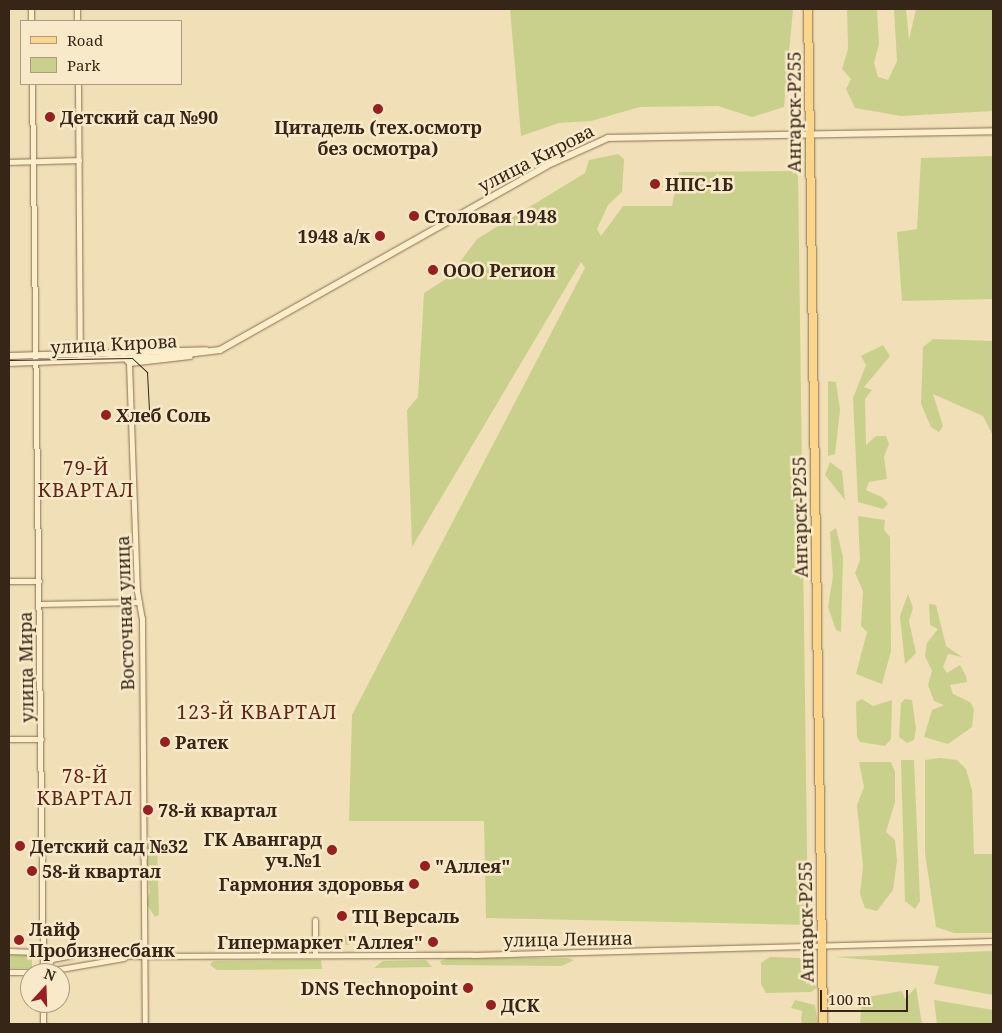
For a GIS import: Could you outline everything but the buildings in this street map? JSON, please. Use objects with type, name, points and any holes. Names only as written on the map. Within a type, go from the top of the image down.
[{"type":"main road","name":"Ангарск-Р255","points":[[808,9],[823,1024]]},
{"type":"street","name":"улица Мира","points":[[32,85],[38,355],[42,963]]},
{"type":"street","points":[[78,85],[80,358]]},
{"type":"street","name":"улица Кирова","points":[[9,363],[63,362],[96,354],[125,358],[194,355],[220,350],[546,166],[608,138],[993,131]]},
{"type":"street","points":[[9,162],[79,160]]},
{"type":"street","name":"улица Кирова","points":[[9,356],[68,355],[102,360],[220,350]]},
{"type":"street","points":[[96,354],[102,360]]},
{"type":"street","points":[[63,362],[68,355]]},
{"type":"street","name":"Восточная улица","points":[[125,358],[138,602],[142,618],[142,956],[145,1024]]},
{"type":"street","points":[[9,581],[39,581]]},
{"type":"street","points":[[39,604],[138,602]]},
{"type":"street","points":[[9,739],[40,739]]},
{"type":"street","points":[[315,920],[315,955]]},
{"type":"street","name":"улица Ленина","points":[[9,951],[142,956],[315,955],[821,949],[993,941]]},
{"type":"street","points":[[49,963],[52,959],[91,954]]},
{"type":"street","name":"улица Ленина","points":[[70,968],[142,956]]},
{"type":"green space","points":[[510,9],[793,9],[784,107],[752,117],[718,106],[640,107],[591,121],[559,123],[521,136]]},
{"type":"green space","points":[[847,9],[877,9],[879,44],[874,63],[878,77],[888,80],[897,61],[894,9],[906,9],[909,40],[916,9],[993,9],[993,111],[901,116],[855,108],[846,89],[851,79],[842,69],[848,49]]},
{"type":"green space","points":[[618,154],[624,159],[622,192],[608,205],[597,229],[601,236],[623,206],[672,206],[679,172],[798,171],[808,925],[486,918],[484,821],[349,821],[352,715],[585,268],[581,262],[412,547],[407,410],[418,397],[424,293],[449,277],[477,239],[585,173],[589,160]]},
{"type":"green space","points":[[993,156],[993,299],[902,301],[897,232],[917,229],[921,158]]},
{"type":"green space","points":[[933,339],[993,341],[992,434],[983,416],[933,394],[943,426],[939,432],[931,427],[921,404],[923,347]]},
{"type":"green space","points":[[883,345],[890,356],[864,387],[872,390],[865,399],[866,445],[876,436],[886,436],[889,444],[884,457],[887,479],[869,482],[866,490],[882,497],[888,504],[883,509],[858,502],[853,398],[866,365],[861,356]]},
{"type":"green space","points":[[828,381],[836,382],[840,410],[835,454],[828,456]]},
{"type":"green space","points":[[830,462],[842,471],[845,500],[825,475]]},
{"type":"green space","points":[[858,516],[885,520],[884,530],[890,537],[891,651],[882,684],[856,674],[867,632],[861,626],[863,591],[855,573],[860,560]]},
{"type":"green space","points":[[836,528],[843,557],[841,632],[836,630],[828,607],[833,576],[830,532]]},
{"type":"green space","points":[[908,594],[913,608],[909,621],[916,653],[905,664],[900,616]]},
{"type":"green space","points":[[929,604],[936,605],[946,646],[962,657],[948,654],[943,667],[947,673],[960,665],[966,676],[967,682],[950,685],[953,694],[970,702],[974,709],[972,727],[948,744],[924,737],[932,710],[944,705],[934,701],[928,685],[932,671],[925,656],[927,643],[938,629],[930,625]]},
{"type":"green space","points":[[862,699],[873,706],[892,700],[891,739],[885,746],[860,742],[857,737],[856,702]]},
{"type":"green space","points":[[905,699],[912,700],[916,729],[914,740],[907,743],[899,737],[901,703]]},
{"type":"green space","points":[[940,758],[957,760],[966,769],[972,790],[974,854],[993,854],[993,933],[954,933],[936,927],[925,853],[925,760]]},
{"type":"green space","points":[[901,760],[914,760],[920,901],[915,909],[905,901]]},
{"type":"green space","points":[[859,762],[891,762],[895,772],[895,802],[886,832],[895,840],[897,861],[893,890],[877,911],[865,908],[860,894],[863,866],[857,805],[864,787]]},
{"type":"green space","points":[[149,836],[157,841],[159,915],[155,917],[146,903],[150,892],[146,858]]},
{"type":"green space","points":[[351,935],[349,945],[318,942],[319,939]]},
{"type":"green space","points":[[419,938],[419,944],[364,946],[364,939]]},
{"type":"green space","points":[[993,951],[993,995],[934,984],[939,966],[835,957]]},
{"type":"green space","points":[[9,955],[32,955],[32,963],[20,963],[20,968],[9,968]]},
{"type":"green space","points":[[770,957],[800,958],[810,964],[816,988],[811,992],[766,993],[761,984],[761,963]]},
{"type":"green space","points":[[449,958],[568,958],[574,960],[562,966],[442,965],[440,961]]},
{"type":"green space","points":[[321,960],[322,969],[217,970],[210,965],[213,961]]},
{"type":"green space","points":[[426,960],[432,967],[374,968],[383,961]]},
{"type":"green space","points":[[916,987],[922,1024],[860,1024],[862,998],[902,991],[905,999]]},
{"type":"green space","points":[[795,1000],[815,1005],[818,1024],[801,1024],[802,1011],[791,1008]]},
{"type":"green space","points":[[934,1000],[993,1010],[993,1024],[937,1024]]},
{"type":"tram line","points":[[9,360],[132,358],[147,372],[149,410]]},
{"type":"place","name":"Цитадель (тех.осмотр без осмотра)","points":[[378,109]]},
{"type":"place","name":"Детский сад №90","points":[[50,117]]},
{"type":"place","name":"НПС-1Б","points":[[655,184]]},
{"type":"place","name":"Столовая 1948","points":[[414,216]]},
{"type":"place","name":"1948 а/к","points":[[380,236]]},
{"type":"place","name":"ООО Регион","points":[[433,270]]},
{"type":"place","name":"Хлеб Соль","points":[[106,415]]},
{"type":"place","name":"Ратек","points":[[165,742]]},
{"type":"place","name":"78-й квартал","points":[[148,810]]},
{"type":"place","name":"Детский сад №32","points":[[20,846]]},
{"type":"place","name":"ГК Авангард уч.№1","points":[[332,850]]},
{"type":"place","name":"\"Аллея\"","points":[[425,866]]},
{"type":"place","name":"58-й квартал","points":[[32,871]]},
{"type":"place","name":"Гармония здоровья","points":[[414,884]]},
{"type":"place","name":"ТЦ Версаль","points":[[342,916]]},
{"type":"place","name":"Лайф Пробизнесбанк","points":[[19,940]]},
{"type":"place","name":"Гипермаркет \"Аллея\"","points":[[433,942]]},
{"type":"place","name":"DNS Technopoint","points":[[468,988]]},
{"type":"place","name":"ДСК","points":[[491,1005]]},
{"type":"district","name":"79-Й КВАРТАЛ","points":[[86,480]]},
{"type":"district","name":"123-Й КВАРТАЛ","points":[[257,713]]},
{"type":"district","name":"78-Й КВАРТАЛ","points":[[85,788]]}]
